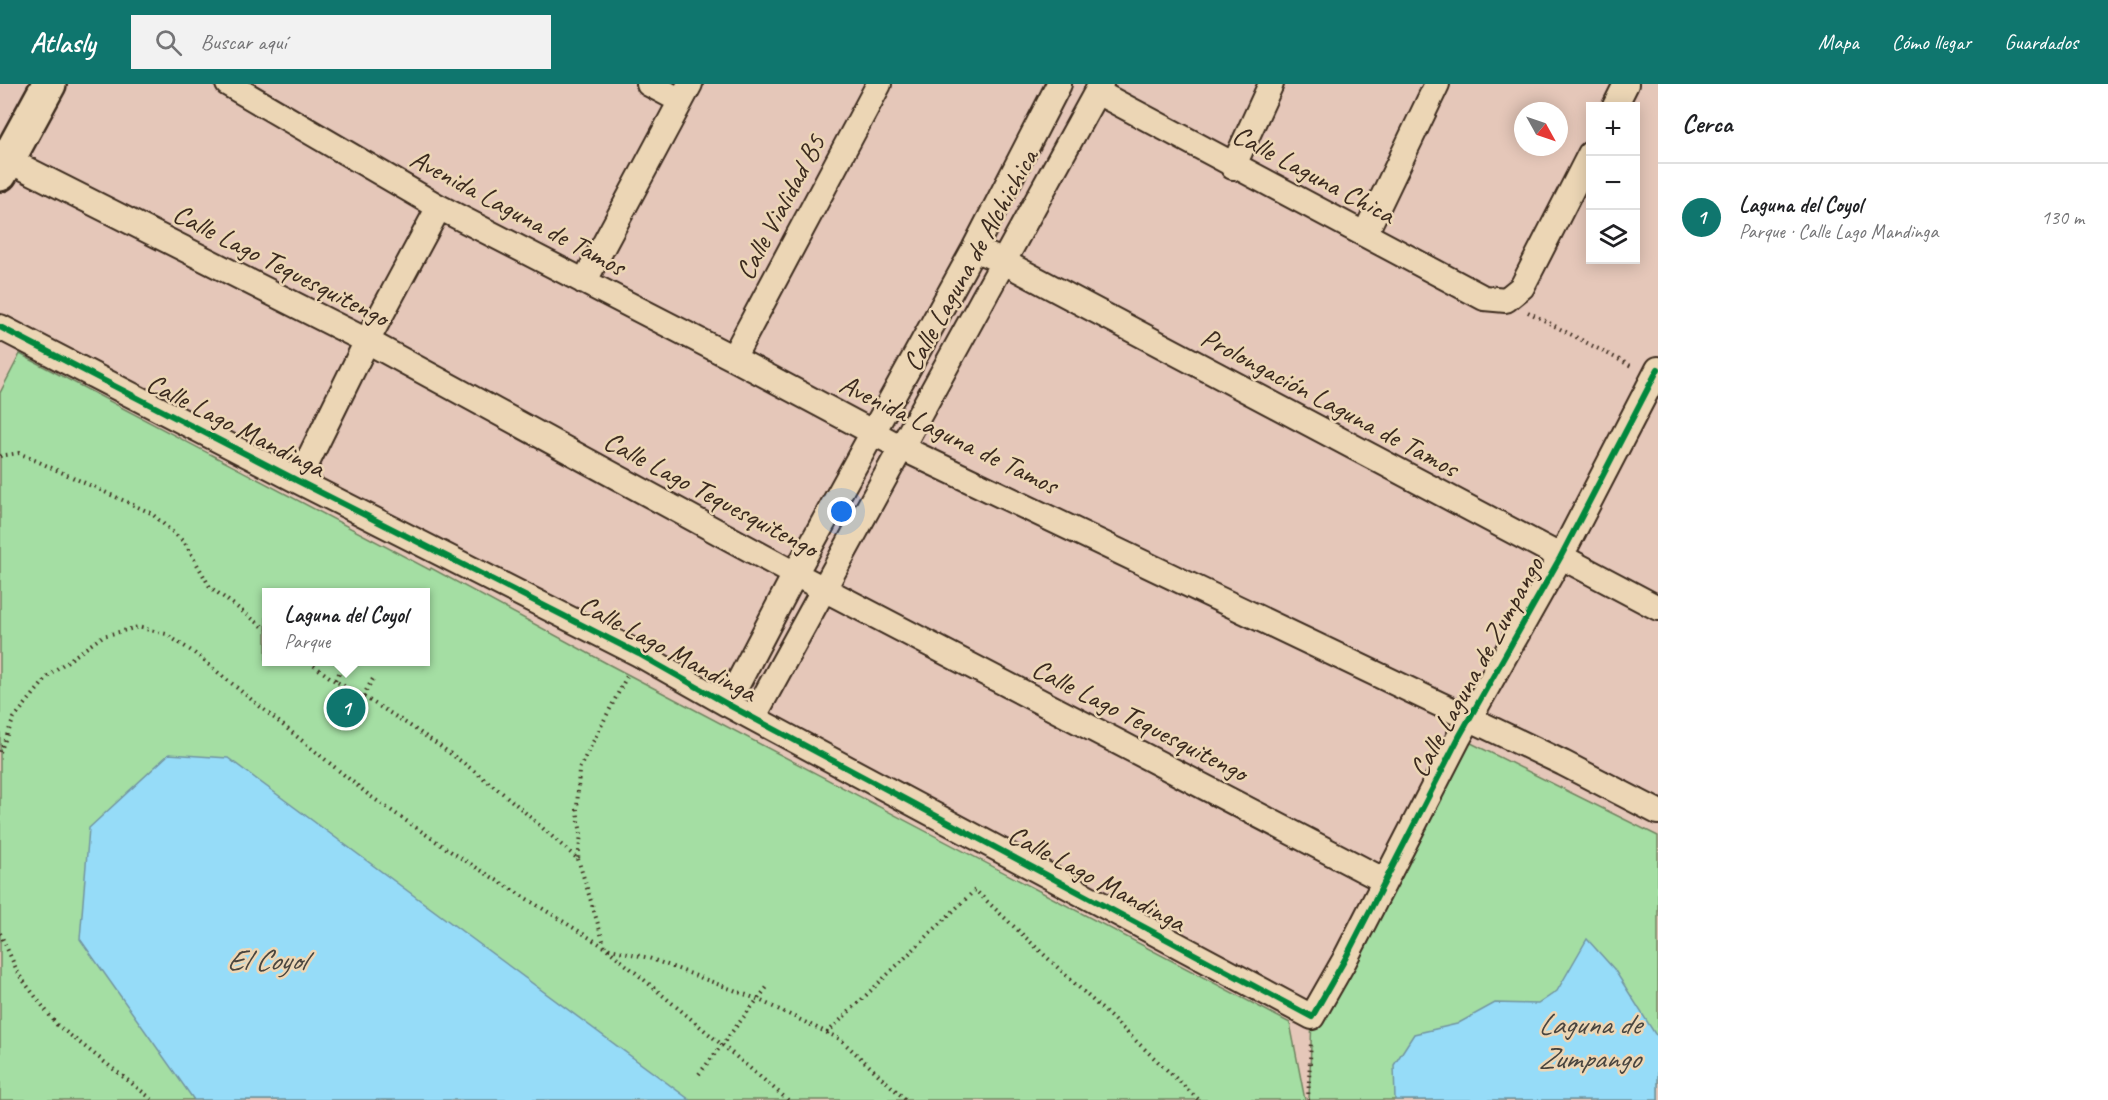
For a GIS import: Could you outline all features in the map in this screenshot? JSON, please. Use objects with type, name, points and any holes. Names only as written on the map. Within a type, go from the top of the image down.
[{"type":"street","points":[[4,167],[49,84]]},
{"type":"street","name":"Avenida Laguna de Tamos","points":[[228,84],[439,207],[902,447],[1563,762],[1658,812]]},
{"type":"street","points":[[584,282],[686,92],[649,84]]},
{"type":"street","name":"Calle Vialidad B5","points":[[734,358],[879,84]]},
{"type":"street","name":"Calle Laguna de Alchichica","points":[[727,704],[795,574],[974,249],[1059,84]]},
{"type":"street","points":[[1233,167],[1271,84]]},
{"type":"street","points":[[1365,234],[1437,84]]},
{"type":"street","points":[[1617,102],[1626,84]]},
{"type":"street","name":"Calle Laguna de Alchichica","points":[[753,718],[1099,88]]},
{"type":"street","name":"Calle Laguna Chica","points":[[1099,88],[1233,167],[1484,298],[1506,300]]},
{"type":"street","points":[[1506,300],[1522,287],[1589,156]]},
{"type":"street","name":"Calle Lago Tequesquitengo","points":[[4,167],[367,341],[795,574],[1385,880]]},
{"type":"street","points":[[298,481],[367,341],[439,207]]},
{"type":"street","name":"Prolongación Laguna de Tamos","points":[[974,249],[1004,262],[1658,608]]},
{"type":"street","name":"Calle Lago Mandinga","points":[[0,327],[639,654],[727,704],[1312,1017]]},
{"type":"street","name":"Calle Laguna de Zumpango","points":[[1312,1017],[1344,961],[1470,718],[1560,558],[1656,373]]},
{"type":"path","points":[[1506,300],[1656,373]]},
{"type":"path","points":[[0,456],[19,453],[151,513],[185,543],[210,587],[262,625]]},
{"type":"path","points":[[0,752],[14,718],[51,673],[103,636],[138,627],[166,634],[193,652],[370,796],[453,853],[606,948],[788,1100]]},
{"type":"path","points":[[606,948],[578,859],[581,834],[577,810],[579,769],[639,654]]},
{"type":"path","points":[[314,666],[437,744],[496,788],[578,859]]},
{"type":"path","points":[[335,681],[342,668]]},
{"type":"path","points":[[363,696],[374,678]]},
{"type":"path","points":[[827,1033],[975,890],[1198,1100]]},
{"type":"path","points":[[0,933],[19,975],[57,1024],[153,1100]]},
{"type":"path","points":[[606,948],[649,958],[757,999],[840,1039],[906,1100]]},
{"type":"path","points":[[699,1074],[768,986]]},
{"type":"path","points":[[1308,1100],[1312,1017]]},
{"type":"green space","points":[[20,354],[430,570],[431,568],[608,664],[1290,1023],[1305,1100],[0,1100],[0,393]]},
{"type":"green space","points":[[1459,737],[1658,836],[1658,1100],[1309,1100],[1312,1017]]},
{"type":"water","name":"El Coyol","points":[[169,754],[228,758],[690,1100],[194,1100],[80,939],[89,828]]},
{"type":"water","name":"Laguna de Zumpango","points":[[1587,939],[1614,969],[1658,1036],[1658,1100],[1395,1100],[1394,1065],[1414,1034],[1457,1024],[1495,1003],[1538,1004],[1557,991]]},
{"type":"cycle path","points":[[0,327],[639,654],[727,704],[1312,1017],[1344,961],[1459,737],[1560,558],[1658,369]]},
{"type":"place","name":"Laguna del Coyol","points":[[346,708]]}]
